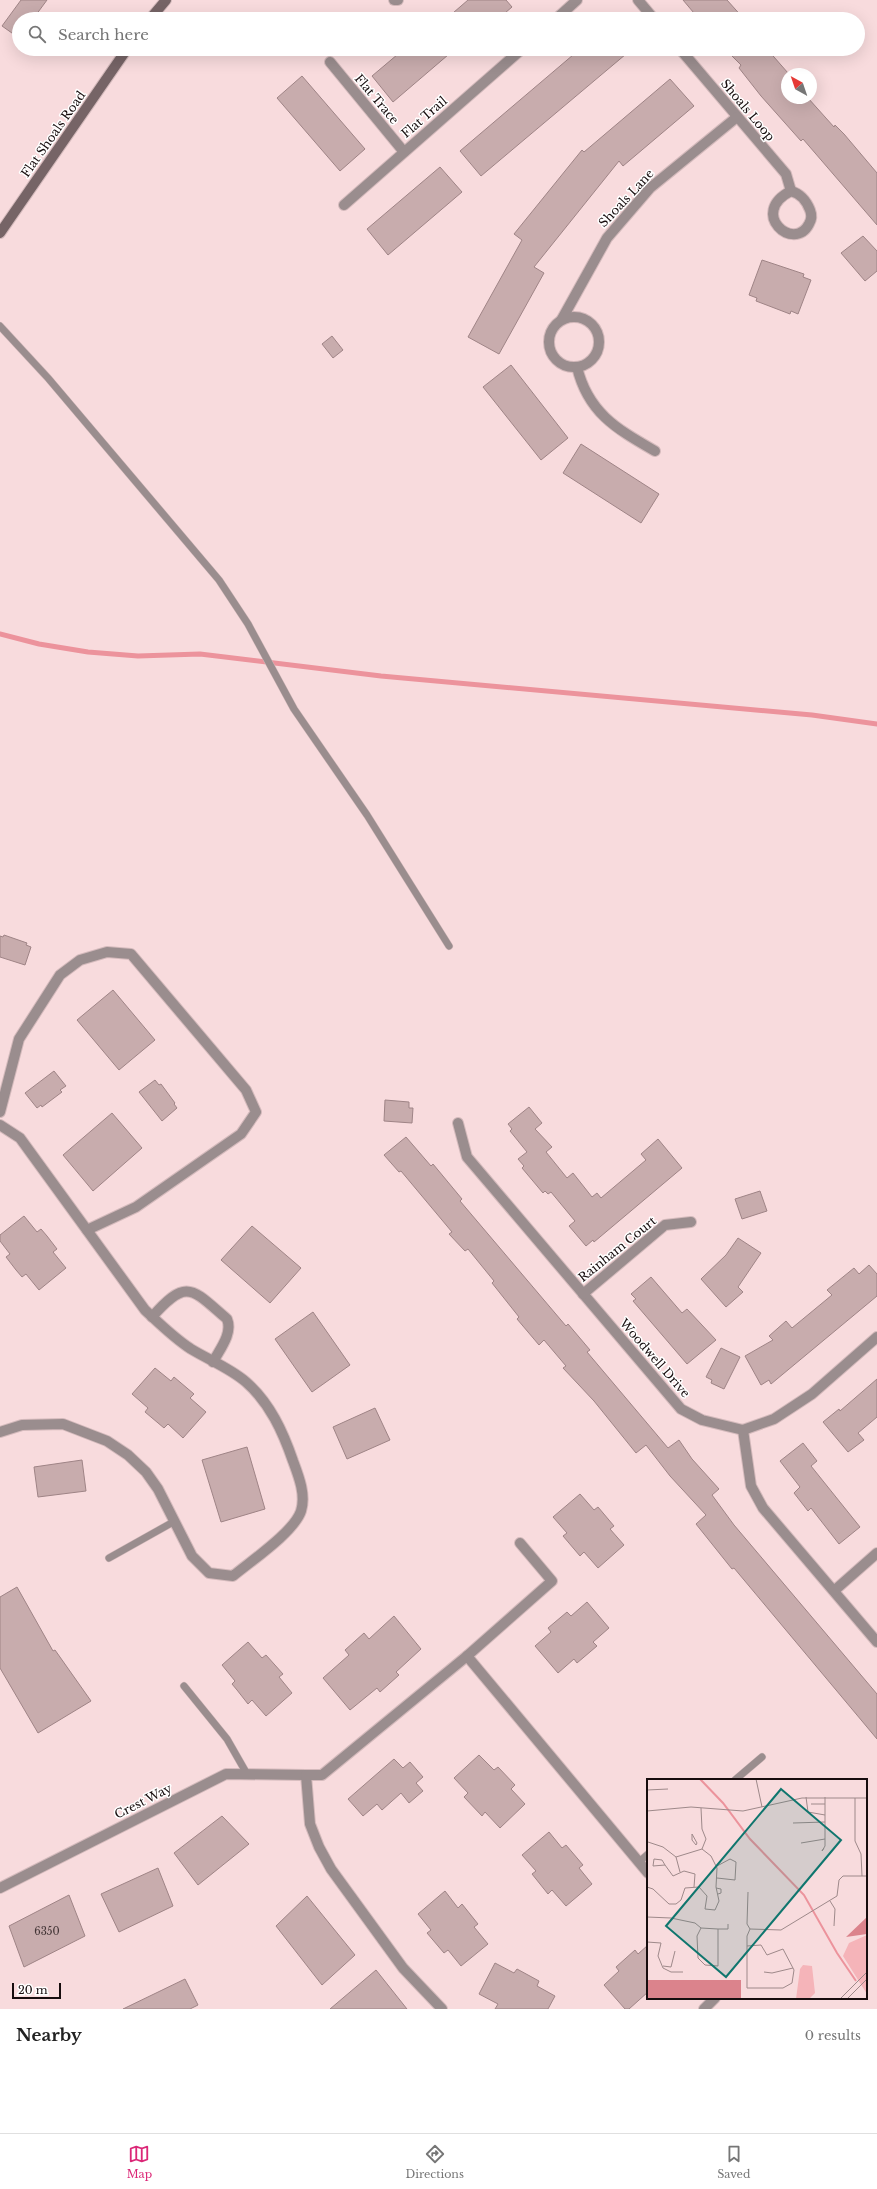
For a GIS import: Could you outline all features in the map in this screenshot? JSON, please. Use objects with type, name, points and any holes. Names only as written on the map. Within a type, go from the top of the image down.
[{"type":"street","points":[[156,12],[166,0]]},
{"type":"street","points":[[564,12],[578,0]]},
{"type":"street","points":[[638,0],[648,12]]},
{"type":"street","name":"Flat Shoals Road","points":[[0,233],[122,56]]},
{"type":"street","name":"Flat Trail","points":[[344,205],[514,56]]},
{"type":"street","name":"Shoals Loop","points":[[686,56],[786,174],[791,191]]},
{"type":"street","name":"Flat Trace","points":[[330,62],[404,152]]},
{"type":"street","name":"Shoals Lane","points":[[577,367],[560,363],[554,357],[550,349],[550,332],[562,319],[606,238],[650,188],[737,117]]},
{"type":"street","points":[[791,191],[799,194],[806,201],[812,219],[806,230],[796,235],[783,231],[773,219],[773,211],[780,197],[791,191]]},
{"type":"street","points":[[562,319],[570,316],[579,317],[587,320],[598,332],[599,339],[596,354],[584,365],[577,367],[581,384],[589,400],[618,430],[656,451]]},
{"type":"street","points":[[0,1112],[18,1039],[60,975],[80,960],[107,952],[131,954],[246,1090],[256,1112],[241,1134],[136,1207],[87,1230]]},
{"type":"street","name":"Woodwell Drive","points":[[458,1123],[467,1157],[681,1409],[702,1420],[743,1430]]},
{"type":"street","points":[[0,1126],[20,1138],[130,1290],[152,1317],[167,1332],[246,1382],[270,1410],[283,1433],[299,1477],[303,1499],[301,1512],[291,1527],[233,1576],[209,1573],[192,1556],[158,1489],[146,1472],[128,1455],[107,1441],[63,1424],[22,1426],[0,1432]]},
{"type":"street","name":"Rainham Court","points":[[583,1294],[665,1226],[692,1222]]},
{"type":"street","points":[[152,1317],[175,1294],[185,1291],[194,1291],[227,1319],[230,1325],[227,1336],[213,1362]]},
{"type":"street","points":[[877,1337],[812,1394],[774,1419],[743,1430],[751,1486],[763,1508],[877,1642]]},
{"type":"street","name":"Crest Way","points":[[0,1888],[226,1774],[322,1775],[466,1656],[552,1581],[520,1543]]},
{"type":"street","points":[[834,1590],[877,1553]]},
{"type":"street","points":[[466,1656],[647,1872]]},
{"type":"street","points":[[306,1775],[310,1824],[318,1847],[403,1968],[442,2009]]},
{"type":"street","points":[[704,2009],[714,1999]]},
{"type":"lane","points":[[0,326],[48,378],[219,580],[248,624],[294,709],[367,815],[449,946]]},
{"type":"lane","points":[[108,1558],[175,1521]]},
{"type":"lane","points":[[184,1686],[227,1739],[247,1774]]},
{"type":"lane","points":[[736,1779],[762,1757]]},
{"type":"lane","points":[[639,1862],[647,1855]]},
{"type":"building","points":[[21,0],[47,0],[38,12],[12,12]]},
{"type":"building","points":[[468,0],[506,0],[512,7],[506,12],[454,12]]},
{"type":"building","points":[[683,0],[727,0],[738,12],[693,12]]},
{"type":"building","points":[[12,12],[12,33],[2,26]]},
{"type":"building","points":[[396,56],[447,56],[393,102],[372,76]]},
{"type":"building","points":[[572,56],[624,56],[481,176],[460,151]]},
{"type":"building","points":[[732,56],[773,56],[784,68],[781,68],[781,104],[813,104],[834,127],[835,125],[844,134],[877,173],[877,225],[803,139],[801,141],[761,96],[739,68],[741,65]]},
{"type":"building","points":[[302,76],[365,149],[340,171],[277,98]]},
{"type":"building","points":[[670,79],[694,106],[623,166],[619,161],[534,267],[544,273],[499,354],[468,337],[522,240],[514,234],[582,150],[584,152]]},
{"type":"building","points":[[440,167],[462,192],[388,255],[367,229]]},
{"type":"building","points":[[863,236],[877,251],[877,271],[865,281],[841,253]]},
{"type":"building","points":[[762,260],[804,274],[803,277],[811,280],[798,314],[791,311],[790,314],[756,301],[757,298],[749,295]]},
{"type":"building","points":[[332,336],[343,350],[333,358],[322,344]]},
{"type":"building","points":[[511,365],[568,438],[541,460],[483,387]]},
{"type":"building","points":[[581,444],[659,494],[641,523],[563,473]]},
{"type":"building","points":[[4,935],[27,943],[26,945],[31,947],[25,965],[0,957],[0,936],[3,937]]},
{"type":"building","points":[[113,990],[155,1040],[119,1070],[77,1020]]},
{"type":"building","points":[[54,1071],[66,1086],[60,1090],[62,1092],[42,1107],[41,1105],[37,1108],[25,1093]]},
{"type":"building","points":[[155,1080],[159,1085],[161,1084],[177,1108],[162,1121],[139,1092]]},
{"type":"building","points":[[385,1100],[409,1102],[409,1108],[413,1108],[412,1123],[384,1121]]},
{"type":"building","points":[[529,1107],[542,1123],[535,1129],[552,1147],[546,1152],[567,1178],[573,1173],[592,1197],[597,1193],[601,1198],[646,1160],[641,1154],[658,1139],[682,1168],[594,1242],[593,1240],[586,1246],[569,1226],[575,1221],[551,1192],[548,1194],[545,1191],[543,1193],[522,1168],[524,1166],[518,1159],[527,1152],[510,1131],[512,1129],[508,1124]]},
{"type":"building","points":[[112,1113],[142,1148],[93,1191],[63,1155]]},
{"type":"building","points":[[406,1137],[431,1166],[433,1164],[462,1199],[460,1201],[566,1326],[568,1324],[590,1350],[587,1352],[668,1448],[679,1440],[692,1459],[719,1489],[712,1495],[734,1525],[877,1694],[877,1739],[734,1568],[732,1569],[696,1524],[706,1515],[670,1476],[646,1445],[636,1453],[594,1401],[563,1368],[566,1366],[544,1340],[539,1345],[517,1319],[519,1317],[492,1283],[494,1281],[468,1249],[465,1251],[449,1234],[452,1232],[401,1171],[399,1172],[384,1155]]},
{"type":"building","points":[[760,1191],[767,1211],[742,1219],[735,1199]]},
{"type":"building","points":[[24,1216],[37,1232],[41,1229],[47,1236],[57,1249],[53,1252],[66,1268],[39,1290],[26,1274],[22,1277],[16,1270],[6,1257],[10,1254],[0,1241],[0,1235]]},
{"type":"building","points":[[252,1226],[301,1268],[270,1303],[221,1260]]},
{"type":"building","points":[[738,1238],[761,1253],[738,1287],[743,1292],[726,1307],[701,1279],[726,1255]]},
{"type":"building","points":[[869,1265],[877,1274],[877,1296],[771,1384],[769,1380],[761,1385],[745,1356],[773,1340],[769,1336],[786,1321],[792,1328],[832,1295],[827,1290],[854,1268],[859,1274]]},
{"type":"building","points":[[651,1277],[682,1313],[687,1309],[716,1340],[687,1364],[633,1301],[636,1299],[631,1294]]},
{"type":"building","points":[[313,1312],[350,1365],[312,1392],[275,1339]]},
{"type":"building","points":[[721,1348],[740,1357],[724,1389],[711,1383],[712,1380],[706,1377]]},
{"type":"building","points":[[155,1368],[171,1381],[174,1377],[194,1394],[190,1398],[206,1412],[183,1438],[168,1424],[164,1428],[145,1412],[148,1408],[132,1394]]},
{"type":"building","points":[[877,1379],[877,1417],[858,1433],[864,1440],[848,1452],[823,1422],[839,1409],[840,1411]]},
{"type":"building","points":[[375,1408],[390,1440],[347,1459],[333,1427]]},
{"type":"building","points":[[803,1443],[817,1461],[811,1466],[860,1527],[839,1544],[811,1508],[808,1511],[794,1493],[800,1487],[780,1461]]},
{"type":"building","points":[[247,1447],[265,1509],[221,1522],[202,1460]]},
{"type":"building","points":[[82,1460],[86,1491],[38,1497],[34,1467]]},
{"type":"building","points":[[580,1494],[594,1510],[598,1507],[614,1526],[610,1529],[624,1545],[598,1568],[584,1552],[580,1556],[563,1536],[567,1533],[553,1517]]},
{"type":"building","points":[[17,1587],[53,1651],[55,1650],[91,1701],[38,1733],[0,1668],[0,1597]]},
{"type":"building","points":[[587,1602],[609,1628],[593,1642],[597,1646],[577,1663],[574,1659],[558,1673],[535,1646],[551,1632],[548,1628],[567,1612],[571,1616]]},
{"type":"building","points":[[394,1616],[421,1649],[396,1672],[399,1675],[380,1692],[377,1688],[350,1710],[323,1678],[349,1655],[345,1650],[364,1633],[369,1639]]},
{"type":"building","points":[[248,1642],[262,1658],[266,1655],[283,1674],[279,1677],[292,1693],[266,1716],[252,1700],[248,1704],[232,1684],[235,1681],[222,1665]]},
{"type":"building","points":[[479,1755],[494,1770],[498,1767],[515,1785],[511,1789],[525,1804],[500,1828],[485,1812],[482,1816],[464,1797],[468,1793],[454,1778]]},
{"type":"building","points":[[394,1759],[403,1768],[410,1762],[423,1777],[416,1783],[423,1791],[409,1803],[401,1793],[382,1810],[377,1804],[363,1816],[348,1799]]},
{"type":"building","points":[[222,1816],[249,1844],[198,1885],[174,1853]]},
{"type":"building","points":[[549,1832],[562,1848],[566,1845],[583,1865],[579,1868],[592,1884],[566,1906],[552,1890],[548,1894],[532,1874],[536,1871],[522,1855]]},
{"type":"building","points":[[158,1868],[173,1906],[119,1932],[101,1894]]},
{"type":"building","points":[[445,1891],[458,1908],[462,1904],[478,1924],[474,1927],[488,1944],[461,1966],[448,1950],[444,1953],[427,1933],[431,1930],[418,1914]]},
{"type":"building","points":[[69,1895],[85,1936],[24,1967],[9,1926]]},
{"type":"building","points":[[307,1896],[355,1955],[322,1985],[276,1926]]},
{"type":"building","points":[[647,1946],[647,1993],[629,2009],[625,2009],[604,1985],[619,1971],[616,1967],[635,1950],[638,1954]]},
{"type":"building","points":[[495,1963],[514,1973],[517,1969],[539,1981],[537,1986],[555,1996],[548,2009],[495,2009],[498,2004],[479,1994]]},
{"type":"building","points":[[376,1970],[407,2009],[330,2009]]},
{"type":"building","points":[[185,1979],[198,2005],[190,2009],[123,2009]]},
{"type":"waterway","points":[[0,634],[39,644],[88,652],[138,656],[200,654],[381,676],[812,715],[877,724]]}]
